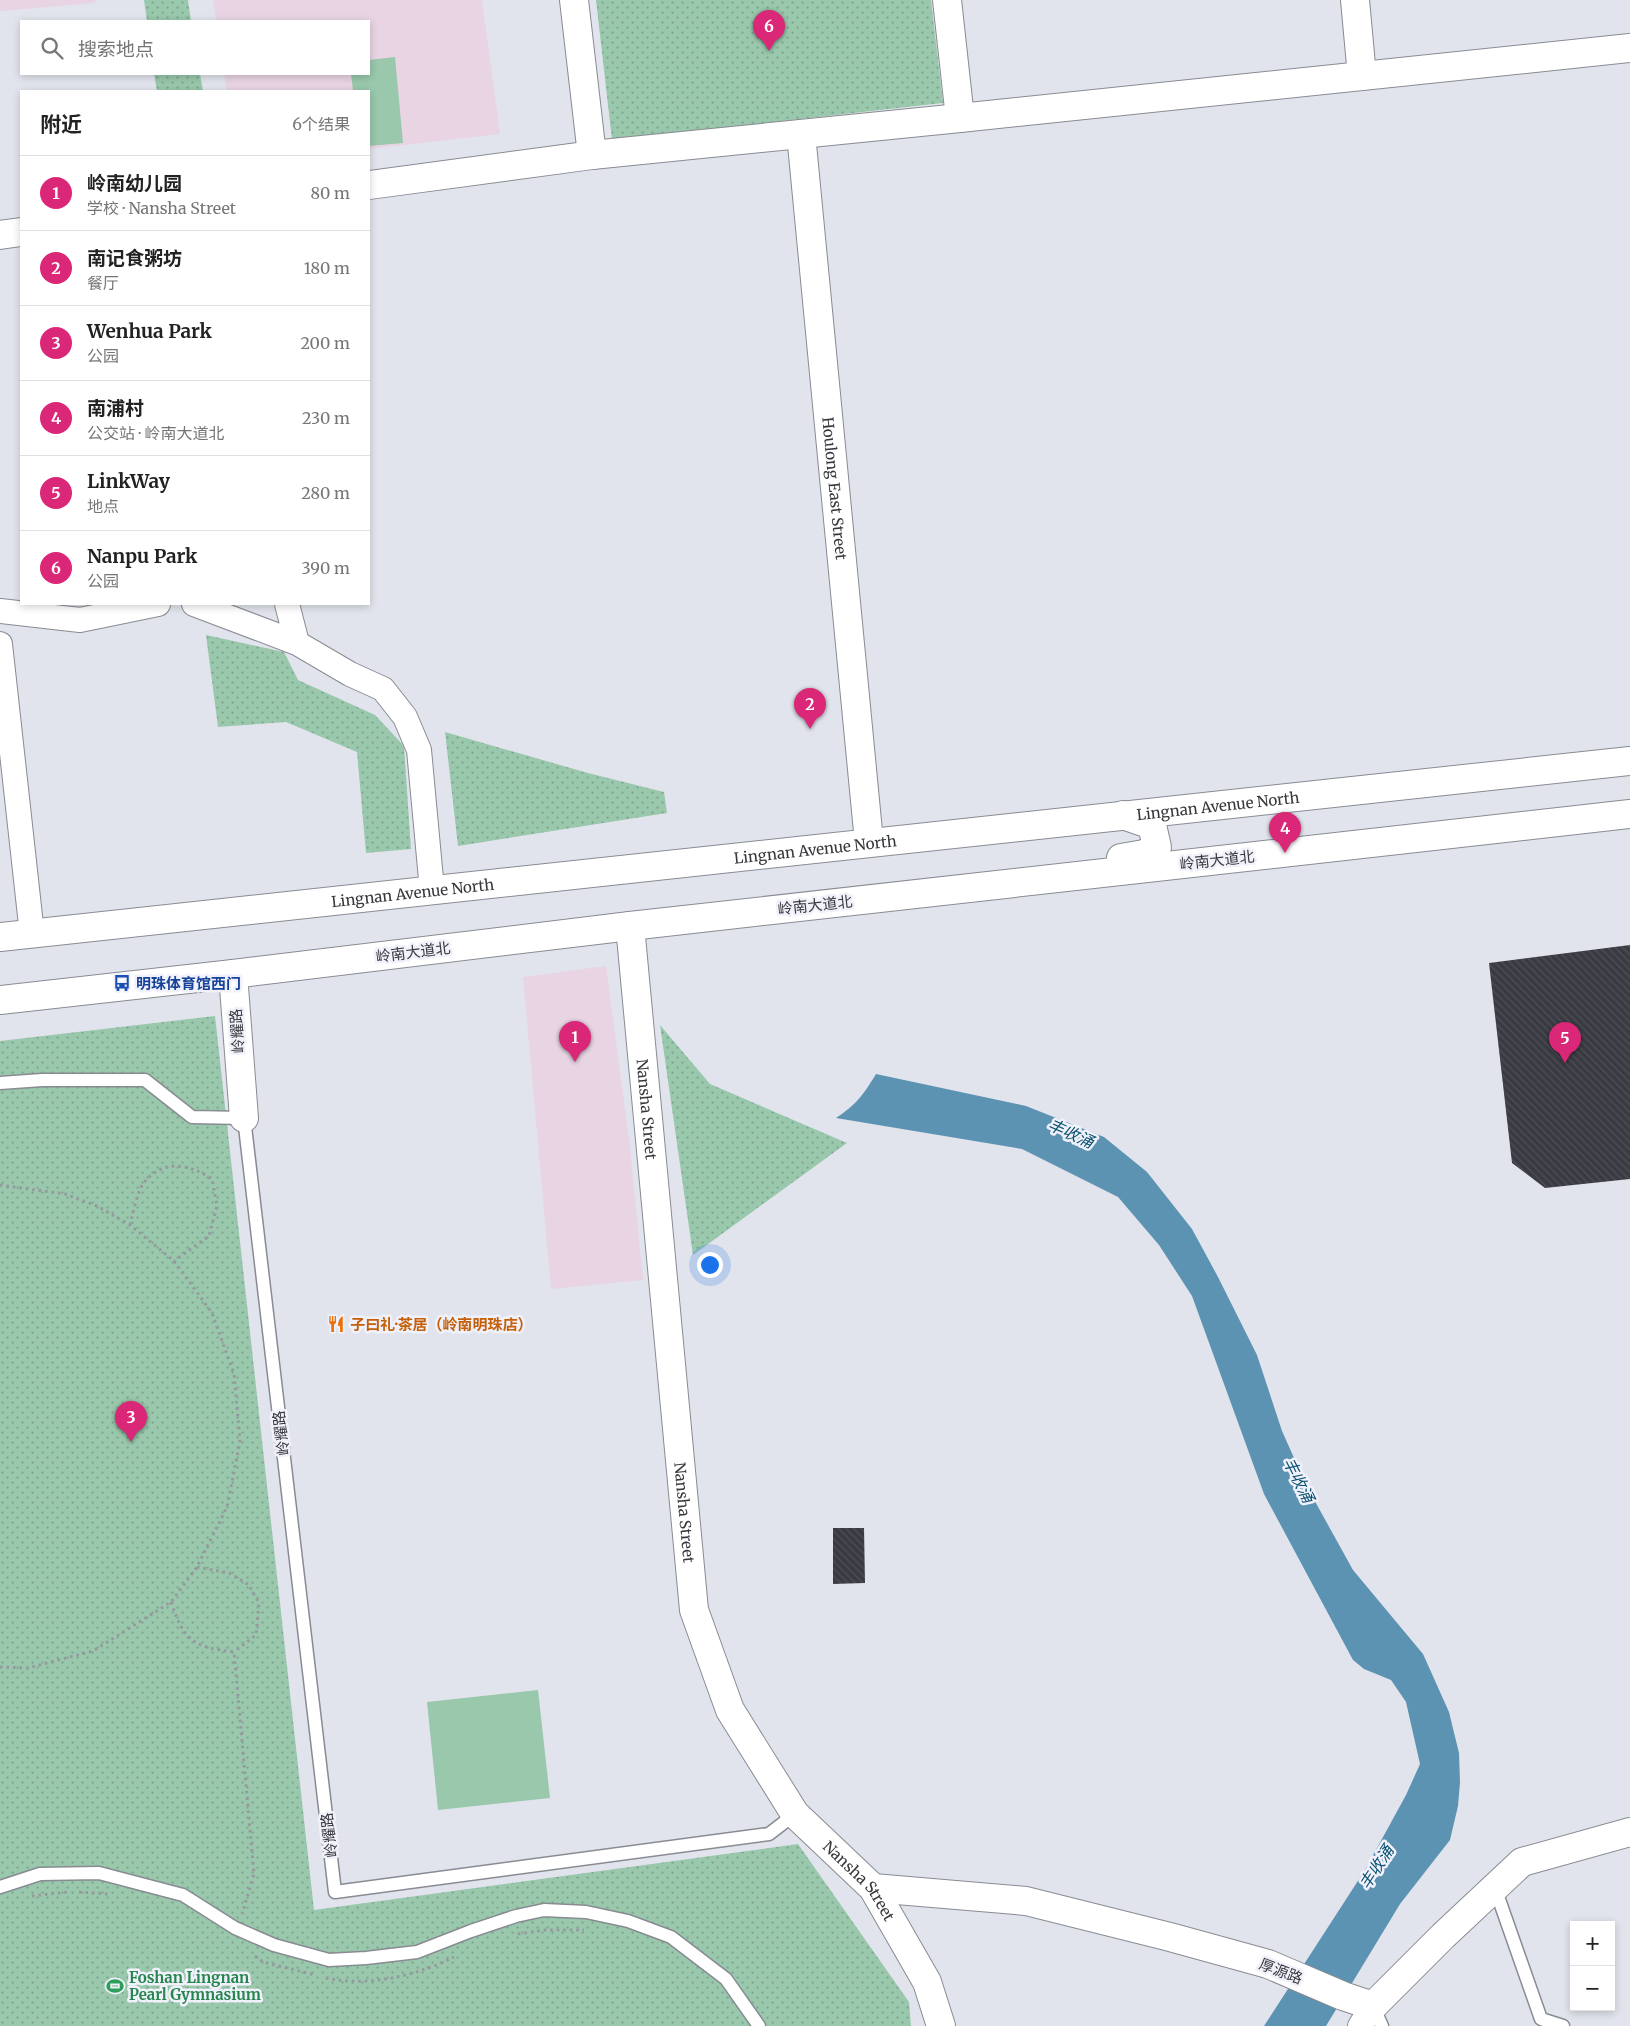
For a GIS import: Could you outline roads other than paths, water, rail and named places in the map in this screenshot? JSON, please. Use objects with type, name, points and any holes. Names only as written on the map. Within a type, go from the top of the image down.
[{"type":"street","points":[[574,0],[592,155]]},
{"type":"street","points":[[947,0],[960,118]]},
{"type":"street","points":[[1355,0],[1362,76]]},
{"type":"street","points":[[370,185],[592,155],[1630,48]]},
{"type":"street","name":"Houlong East Street","points":[[800,134],[869,842]]},
{"type":"street","points":[[0,235],[20,232]]},
{"type":"street","points":[[0,611],[80,620],[153,605]]},
{"type":"street","points":[[197,605],[297,643],[350,674],[383,689],[406,717],[419,750],[432,890]]},
{"type":"street","points":[[287,605],[297,643]]},
{"type":"street","points":[[0,644],[32,934]]},
{"type":"street","name":"Lingnan Avenue North","points":[[0,937],[1630,761]]},
{"type":"street","name":"岭南大道北","points":[[0,1000],[630,926],[1630,814]]},
{"type":"street","points":[[1031,881],[1064,864],[1134,856],[1144,854],[1156,847],[1152,825],[1123,815]]},
{"type":"street","name":"Nansha Street","points":[[630,926],[694,1610],[730,1710],[795,1814],[873,1888],[927,1982],[941,2026]]},
{"type":"street","name":"岭耀路","points":[[233,974],[244,1118]]},
{"type":"street","name":"厚源路","points":[[873,1888],[1026,1901],[1170,1937],[1268,1964],[1343,1996],[1372,2019],[1443,1936],[1522,1862],[1630,1832]]},
{"type":"lane","points":[[0,1083],[42,1080],[145,1080],[192,1117],[244,1118]]},
{"type":"lane","name":"岭耀路","points":[[244,1118],[335,1892],[769,1834],[795,1814]]},
{"type":"lane","points":[[0,1887],[40,1874],[99,1873],[182,1895],[235,1928],[274,1944],[328,1960],[417,1952],[471,1930],[516,1916],[544,1910],[586,1912],[628,1921],[671,1937],[726,1979],[759,2026]]},
{"type":"lane","points":[[1495,1888],[1541,2019],[1563,2026]]},
{"type":"water","name":"丰收涌","points":[[876,1074],[1026,1106],[1104,1137],[1147,1172],[1192,1229],[1218,1277],[1257,1355],[1282,1431],[1307,1487],[1353,1570],[1423,1654],[1449,1712],[1459,1753],[1460,1782],[1458,1806],[1450,1840],[1400,1904],[1326,2026],[1264,2026],[1365,1870],[1406,1795],[1420,1764],[1406,1702],[1391,1680],[1364,1669],[1353,1660],[1264,1494],[1192,1296],[1159,1245],[1118,1197],[1022,1149],[836,1118],[859,1099]]},
{"type":"place","name":"Nanpu Park","points":[[769,51]]},
{"type":"place","name":"南记食粥坊","points":[[810,729]]},
{"type":"place","name":"南浦村","points":[[1285,853]]},
{"type":"place","name":"明珠体育馆西门","points":[[122,983]]},
{"type":"place","name":"岭南幼儿园","points":[[575,1062]]},
{"type":"place","name":"LinkWay","points":[[1565,1063]]},
{"type":"place","name":"子曰礼·茶居（岭南明珠店）","points":[[336,1324]]},
{"type":"place","name":"Wenhua Park","points":[[131,1442]]},
{"type":"place","name":"Foshan Lingnan Pearl Gymnasium","points":[[115,1986]]}]
